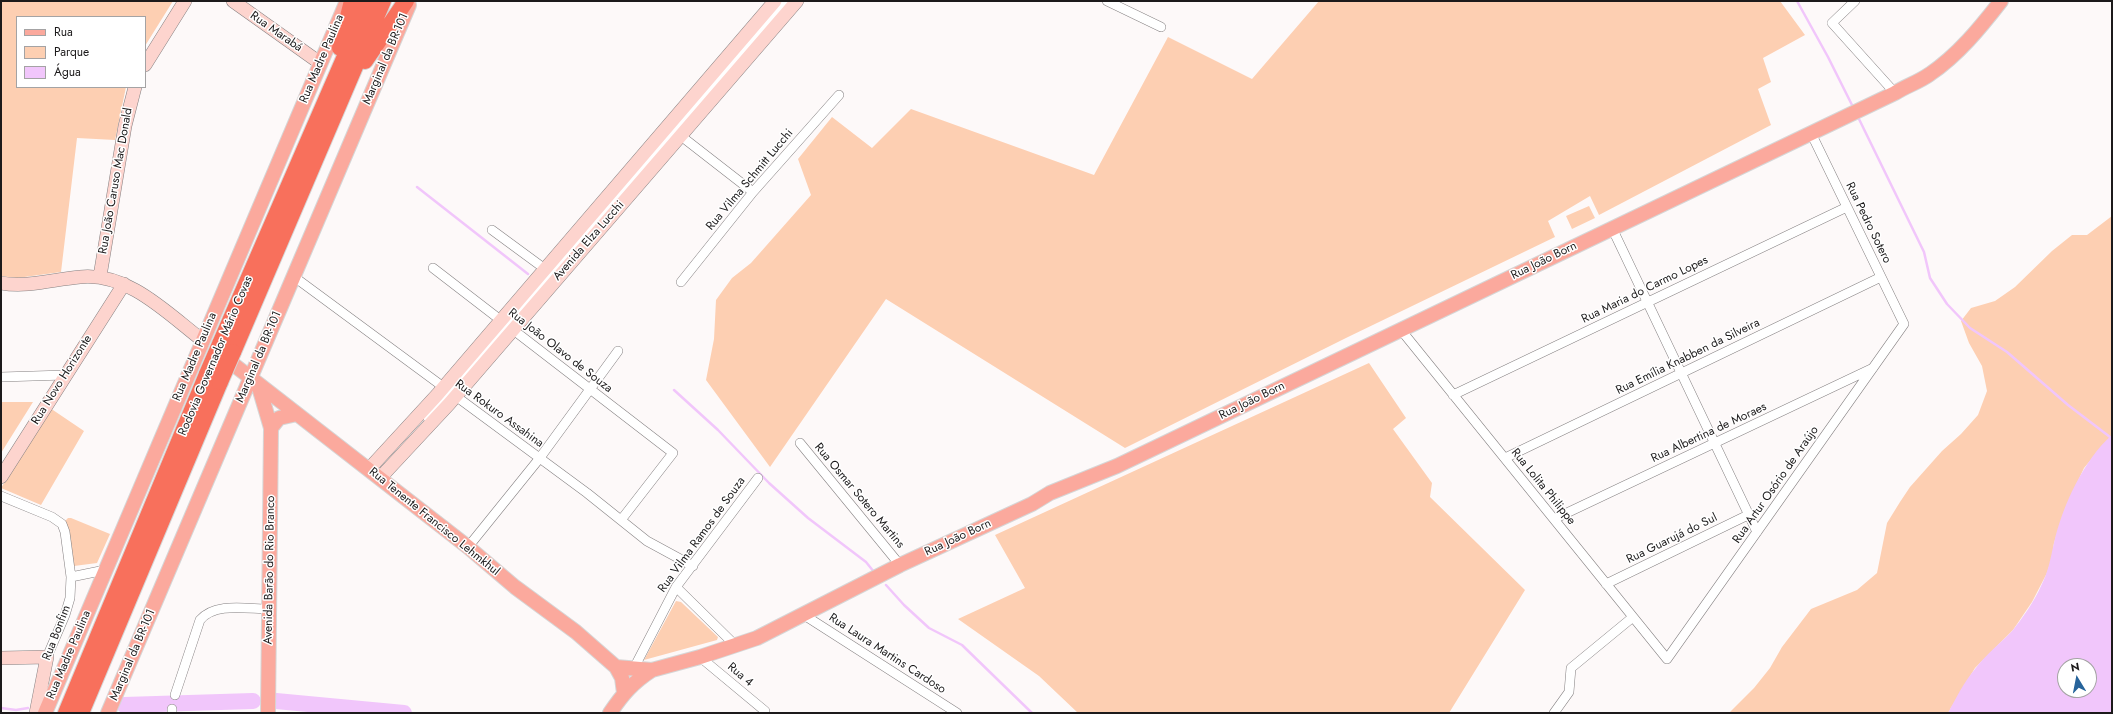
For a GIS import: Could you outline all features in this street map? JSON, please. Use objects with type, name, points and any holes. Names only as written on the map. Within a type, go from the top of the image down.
[{"type":"highway","points":[[328,98],[352,1]]},
{"type":"highway","name":"Rodovia Governador Mário Covas","points":[[229,354],[328,98],[369,1]]},
{"type":"highway","name":"Rodovia Governador Mário Covas","points":[[66,713],[214,378],[229,354],[383,1]]},
{"type":"highway","points":[[346,88],[406,1]]},
{"type":"highway","name":"Rodovia Governador Mário Covas","points":[[81,713],[214,378]]},
{"type":"main road","points":[[146,63],[185,1]]},
{"type":"main road","name":"Rua Marabá","points":[[233,1],[320,63]]},
{"type":"main road","name":"Rua Madre Paulina","points":[[45,713],[347,1]]},
{"type":"main road","name":"Marginal da BR-101","points":[[108,713],[254,381],[258,360],[411,1]]},
{"type":"main road","name":"Avenida Elza Lucchi","points":[[507,325],[545,269],[775,1]]},
{"type":"main road","name":"Avenida Elza Lucchi","points":[[383,472],[507,325],[681,136],[797,1]]},
{"type":"main road","name":"Rua João Born","points":[[652,670],[700,657],[757,638],[900,565],[1032,504],[1050,493],[1117,466],[1895,93],[1930,75],[1939,68],[1978,30],[2001,1]]},
{"type":"main road","name":"Rua João Caruso Mac Donald","points":[[100,276],[125,126],[135,88]]},
{"type":"main road","points":[[1,283],[16,285],[100,276],[124,284],[139,292],[202,340]]},
{"type":"main road","name":"Rua Novo Horizonte","points":[[2,472],[124,284]]},
{"type":"main road","name":"Rua Tenente Francisco Lehmkhul","points":[[202,340],[229,354],[254,381],[368,469],[383,472],[468,548],[515,587],[567,625],[616,667],[622,678],[624,693]]},
{"type":"main road","points":[[229,354],[251,364],[258,360]]},
{"type":"main road","name":"Avenida Barão do Rio Branco","points":[[254,381],[271,428],[268,713]]},
{"type":"main road","name":"Avenida Elza Lucchi","points":[[368,469],[449,392]]},
{"type":"main road","points":[[271,428],[279,418],[297,414]]},
{"type":"main road","points":[[1,658],[47,657]]},
{"type":"main road","name":"Rua Bonfim","points":[[36,713],[47,657]]},
{"type":"main road","points":[[616,667],[633,670],[652,670]]},
{"type":"main road","points":[[610,713],[624,693],[636,680],[652,670]]},
{"type":"street","points":[[507,325],[786,1]]},
{"type":"street","points":[[1107,1],[1161,27]]},
{"type":"street","points":[[1855,1],[1832,23],[1895,93]]},
{"type":"street","name":"Rua Vilma Schmitt Lucchi","points":[[681,282],[753,192],[839,95]]},
{"type":"street","name":"Rua Pedro Sotero","points":[[1811,133],[1904,324]]},
{"type":"street","points":[[681,136],[753,192]]},
{"type":"street","name":"Rua Maria do Carmo Lopes","points":[[1454,395],[1847,206]]},
{"type":"street","points":[[1612,228],[1757,532]]},
{"type":"street","points":[[492,230],[545,269]]},
{"type":"street","name":"Rua João Olavo de Souza","points":[[433,268],[673,453],[621,520]]},
{"type":"street","name":"Rua Rokuro Assahina","points":[[294,276],[648,541],[693,566]]},
{"type":"street","name":"Rua Emília Knabben da Silveira","points":[[1505,458],[1881,277]]},
{"type":"street","name":"Rua Artur Osório de Araújo","points":[[1667,659],[1904,324]]},
{"type":"street","name":"Rua Lolita Philippe","points":[[1401,330],[1667,659]]},
{"type":"street","points":[[468,548],[539,459],[618,351]]},
{"type":"street","name":"Rua Albertina de Moraes","points":[[1554,520],[1874,368]]},
{"type":"street","points":[[1,377],[66,375]]},
{"type":"street","name":"Rua Osmar Sotero Martins","points":[[800,443],[900,565]]},
{"type":"street","name":"Rua Vilma Ramos de Souza","points":[[633,670],[676,588],[758,478]]},
{"type":"street","name":"Rua Bonfim","points":[[1,496],[52,517],[62,524],[66,538],[71,577],[68,608],[47,657]]},
{"type":"street","name":"Rua Guarujá do Sul","points":[[1606,584],[1748,515]]},
{"type":"street","points":[[71,577],[105,570]]},
{"type":"street","points":[[676,588],[735,645]]},
{"type":"street","points":[[175,695],[200,620],[206,613],[215,609],[269,609]]},
{"type":"street","name":"Rua Laura Martins Cardoso","points":[[804,615],[957,713]]},
{"type":"street","points":[[1554,713],[1570,692],[1571,668],[1633,617]]},
{"type":"street","name":"Rua 4","points":[[700,657],[765,711]]},
{"type":"green space","points":[[1,1],[173,1],[146,44],[146,16],[16,16],[16,88],[126,88],[115,140],[77,138],[61,272],[17,278],[1,276]]},
{"type":"green space","points":[[1319,1],[1780,1],[1805,35],[1763,58],[1771,82],[1758,89],[1771,125],[1599,215],[1590,196],[1548,221],[1555,237],[1348,337],[1125,448],[886,299],[770,467],[706,380],[714,339],[716,300],[732,278],[751,263],[811,195],[798,159],[832,117],[872,148],[911,109],[1094,175],[1168,37],[1252,79]]},
{"type":"green space","points":[[1589,206],[1595,218],[1572,229],[1566,216]]},
{"type":"green space","points":[[2112,216],[2112,435],[2084,468],[2066,507],[2054,543],[2052,558],[2047,573],[2032,602],[2013,630],[1975,668],[1948,713],[1729,713],[1754,688],[1770,668],[1782,647],[1811,609],[1857,590],[1877,573],[1887,523],[1900,502],[1910,487],[1942,451],[1961,434],[1978,415],[1987,391],[1982,366],[1969,343],[1961,321],[1971,308],[1995,301],[2015,287],[2052,251],[2072,235],[2087,235]]},
{"type":"green space","points":[[1369,363],[1406,418],[1393,429],[1432,483],[1430,497],[1525,590],[1449,713],[1078,713],[1039,676],[958,619],[1025,588],[995,535]]},
{"type":"green space","points":[[1,402],[33,402],[1,453]]},
{"type":"green space","points":[[50,408],[84,431],[41,505],[1,488]]},
{"type":"green space","points":[[68,518],[110,534],[97,563],[74,566],[65,521]]},
{"type":"green space","points":[[676,601],[681,602],[718,637],[717,640],[644,660]]},
{"type":"water","points":[[2112,435],[2112,713],[1948,713],[1960,690],[1971,674],[1984,658],[2013,630],[2035,598],[2048,570],[2062,514],[2068,499],[2083,470],[2092,457]]},
{"type":"waterway","points":[[1797,1],[1828,57],[1854,109]]},
{"type":"waterway","points":[[1858,117],[1924,252],[1930,278],[1947,304],[1970,328],[2007,352],[2068,405],[2110,437]]},
{"type":"waterway","points":[[417,187],[528,274]]},
{"type":"waterway","points":[[674,390],[718,430],[769,483],[808,518],[866,562],[874,572]]},
{"type":"waterway","points":[[886,585],[904,605],[929,628],[962,645],[1032,713]]},
{"type":"waterway","points":[[124,705],[253,701]]},
{"type":"waterway","points":[[276,701],[404,713]]},
{"type":"waterway","points":[[1,708],[16,710],[28,708]]}]
